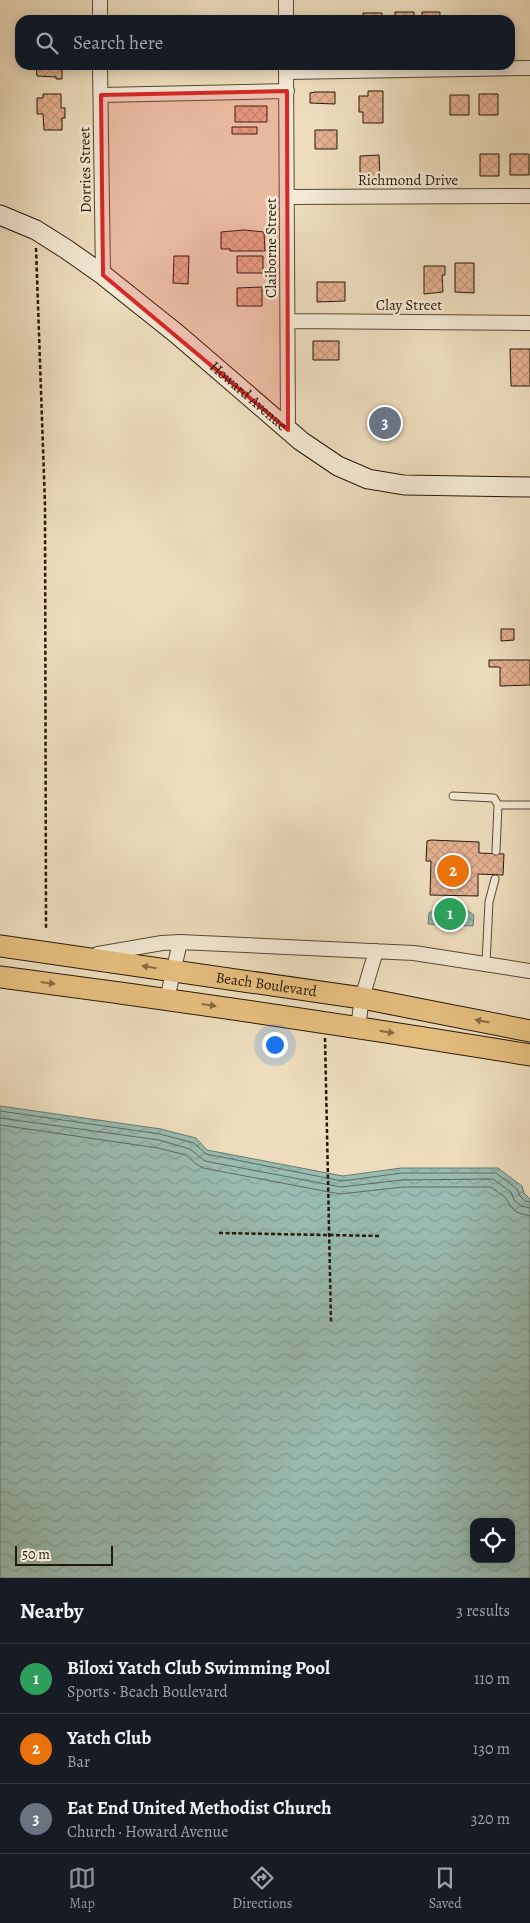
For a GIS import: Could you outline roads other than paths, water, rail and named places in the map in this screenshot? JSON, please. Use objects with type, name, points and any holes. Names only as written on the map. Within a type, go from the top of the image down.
[{"type":"main road","name":"Howard Avenue","points":[[0,215],[36,230],[103,275],[177,334],[322,457],[368,479],[404,485],[530,487]]},
{"type":"main road","name":"Beach Boulevard","points":[[0,946],[362,998],[530,1030]]},
{"type":"main road","name":"Beach Boulevard","points":[[0,977],[168,999],[530,1055]]},
{"type":"street","points":[[100,0],[100,15]]},
{"type":"street","points":[[286,0],[286,15]]},
{"type":"street","points":[[515,68],[530,68]]},
{"type":"street","name":"Dorries Street","points":[[100,70],[103,275]]},
{"type":"street","name":"Claiborne Street","points":[[286,70],[288,430]]},
{"type":"street","points":[[101,95],[286,91]]},
{"type":"street","name":"Richmond Drive","points":[[287,197],[530,196]]},
{"type":"street","name":"Clay Street","points":[[288,321],[530,322]]},
{"type":"street","points":[[74,956],[180,942],[414,953],[530,971]]},
{"type":"street","points":[[168,999],[180,942]]},
{"type":"street","points":[[358,1027],[362,998],[376,951]]},
{"type":"lane","points":[[453,796],[494,798],[498,805],[496,851]]},
{"type":"lane","points":[[498,805],[530,805]]},
{"type":"lane","points":[[486,963],[489,902],[496,879]]},
{"type":"water","points":[[445,902],[453,904],[462,902],[465,909],[474,915],[473,926],[428,924],[429,913],[440,908]]},
{"type":"water","points":[[0,1106],[161,1129],[196,1138],[207,1150],[343,1176],[401,1168],[498,1168],[522,1186],[524,1193],[530,1199],[530,1578],[0,1578]]},
{"type":"place","name":"Eat End United Methodist Church","points":[[385,423]]},
{"type":"place","name":"Yatch Club","points":[[453,871]]},
{"type":"place","name":"Biloxi Yatch Club Swimming Pool","points":[[450,914]]}]
